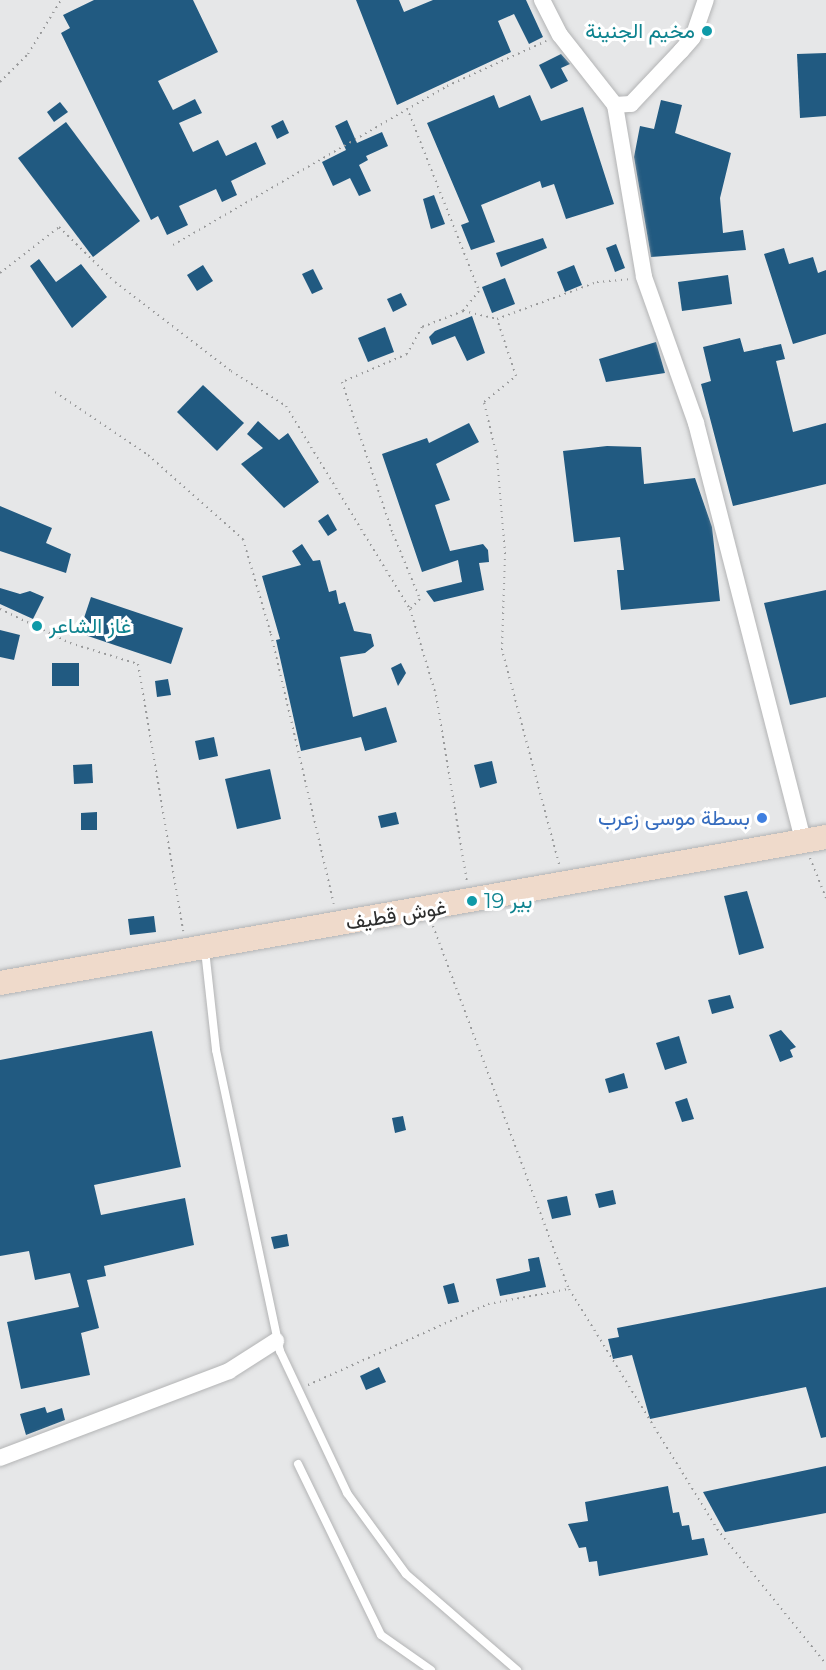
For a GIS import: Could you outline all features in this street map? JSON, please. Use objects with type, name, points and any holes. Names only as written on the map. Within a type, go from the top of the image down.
[{"type":"main road","name":"غوش قطيف","points":[[0,983],[470,903],[815,839]]},
{"type":"street","points":[[542,0],[560,35],[615,105],[644,278],[696,423],[815,839]]},
{"type":"street","points":[[615,105],[631,104],[681,51],[693,37],[706,0]]},
{"type":"street","points":[[0,1458],[229,1371],[276,1341]]},
{"type":"lane","points":[[196,948],[276,1341],[297,1389],[347,1493],[406,1574],[517,1670]]},
{"type":"lane","points":[[298,1464],[381,1635],[431,1670]]},
{"type":"lane","points":[[498,1654],[507,1670]]},
{"type":"path","points":[[0,82],[28,54],[61,0]]},
{"type":"path","points":[[173,245],[408,108],[560,35]]},
{"type":"path","points":[[408,108],[479,291],[463,311],[422,327],[407,354],[342,382],[393,534],[420,599],[410,609]]},
{"type":"path","points":[[0,273],[59,227],[115,282],[231,371],[286,406],[410,609],[436,695],[470,903]]},
{"type":"path","points":[[463,311],[497,319],[597,282],[644,278]]},
{"type":"path","points":[[497,319],[516,376],[484,402],[497,458],[504,543],[502,650],[564,884]]},
{"type":"path","points":[[55,392],[148,455],[243,539],[271,633],[339,924]]},
{"type":"path","points":[[0,609],[70,643],[138,664],[196,948]]},
{"type":"path","points":[[815,839],[826,898]]},
{"type":"path","points":[[427,910],[569,1289],[717,1529],[826,1664]]},
{"type":"path","points":[[297,1389],[488,1304],[569,1289]]},
{"type":"building","points":[[94,0],[193,0],[218,52],[158,81],[173,110],[195,99],[202,113],[179,123],[193,152],[218,140],[226,156],[256,142],[266,164],[231,181],[237,195],[222,202],[216,189],[179,206],[188,225],[167,235],[158,216],[151,220],[61,33],[70,28],[63,15]]},
{"type":"building","points":[[356,0],[399,0],[404,12],[433,0],[526,0],[543,37],[529,44],[514,14],[498,21],[511,52],[397,105]]},
{"type":"building","points":[[826,53],[826,116],[800,118],[797,54]]},
{"type":"building","points":[[561,54],[570,64],[561,68],[568,81],[551,89],[539,65]]},
{"type":"building","points":[[494,95],[499,108],[530,95],[541,121],[583,107],[614,204],[566,219],[554,184],[542,188],[540,181],[481,205],[495,242],[471,250],[461,225],[469,222],[427,123]]},
{"type":"building","points":[[661,100],[682,105],[675,133],[731,153],[720,198],[723,233],[743,230],[746,250],[651,257],[634,157],[640,126],[654,129]]},
{"type":"building","points":[[60,102],[68,112],[54,122],[47,112]]},
{"type":"building","points":[[283,120],[289,133],[277,139],[271,126]]},
{"type":"building","points":[[347,120],[357,143],[382,132],[388,146],[366,156],[368,160],[359,165],[371,191],[359,196],[350,178],[333,186],[322,162],[346,150],[335,126]]},
{"type":"building","points":[[66,122],[140,221],[93,257],[18,158]]},
{"type":"building","points":[[434,195],[445,224],[431,229],[423,199]]},
{"type":"building","points":[[543,238],[547,248],[501,267],[496,253]]},
{"type":"building","points":[[616,244],[625,268],[615,272],[606,248]]},
{"type":"building","points":[[784,248],[789,264],[813,257],[818,273],[826,270],[826,334],[793,344],[764,254]]},
{"type":"building","points":[[39,259],[56,282],[81,264],[107,297],[72,328],[30,266]]},
{"type":"building","points":[[203,265],[213,281],[197,291],[187,275]]},
{"type":"building","points":[[574,265],[582,285],[565,292],[557,272]]},
{"type":"building","points":[[313,269],[323,289],[312,294],[302,274]]},
{"type":"building","points":[[728,275],[732,304],[682,311],[678,282]]},
{"type":"building","points":[[505,278],[515,304],[492,313],[482,287]]},
{"type":"building","points":[[401,293],[407,305],[393,312],[387,299]]},
{"type":"building","points":[[472,316],[485,353],[467,361],[455,336],[432,345],[429,337],[435,331]]},
{"type":"building","points":[[385,327],[394,352],[368,362],[358,338]]},
{"type":"building","points":[[740,338],[744,352],[781,344],[785,359],[776,361],[793,432],[826,423],[826,484],[733,506],[701,384],[711,381],[703,347]]},
{"type":"building","points":[[656,342],[665,373],[606,382],[599,359]]},
{"type":"building","points":[[203,385],[244,423],[217,451],[177,412]]},
{"type":"building","points":[[258,421],[279,440],[288,433],[319,482],[284,508],[241,464],[263,448],[247,434]]},
{"type":"building","points":[[469,423],[479,442],[436,464],[450,500],[435,505],[450,551],[483,544],[488,550],[489,562],[479,563],[484,590],[434,602],[426,591],[462,582],[458,560],[422,572],[382,454],[427,438],[429,443]]},
{"type":"building","points":[[607,446],[641,447],[644,484],[695,478],[712,527],[720,601],[621,610],[617,570],[624,570],[620,537],[574,542],[563,451]]},
{"type":"building","points":[[0,506],[52,528],[46,543],[71,554],[66,573],[0,551]]},
{"type":"building","points":[[328,514],[337,530],[328,536],[318,521]]},
{"type":"building","points":[[302,544],[313,561],[320,560],[329,592],[336,590],[339,604],[345,602],[354,631],[371,634],[374,646],[365,653],[340,657],[353,717],[386,707],[397,742],[365,751],[361,737],[301,751],[276,640],[280,639],[262,576],[301,565],[292,551]]},
{"type":"building","points":[[0,588],[20,594],[30,591],[44,597],[33,619],[0,604]]},
{"type":"building","points":[[826,590],[826,697],[790,705],[764,603]]},
{"type":"building","points":[[91,597],[183,628],[171,664],[79,633]]},
{"type":"building","points":[[0,630],[20,635],[14,660],[0,657]]},
{"type":"building","points":[[52,663],[79,663],[79,686],[52,686]]},
{"type":"building","points":[[401,663],[406,673],[398,686],[391,668]]},
{"type":"building","points":[[168,679],[171,695],[157,697],[155,681]]},
{"type":"building","points":[[214,737],[218,756],[199,760],[195,741]]},
{"type":"building","points":[[492,761],[497,783],[480,788],[474,765]]},
{"type":"building","points":[[92,764],[93,783],[74,784],[73,765]]},
{"type":"building","points":[[270,769],[281,819],[237,829],[225,779]]},
{"type":"building","points":[[97,812],[97,830],[81,830],[81,813]]},
{"type":"building","points":[[396,812],[399,824],[381,828],[378,816]]},
{"type":"building","points":[[747,891],[764,948],[739,955],[724,896]]},
{"type":"building","points":[[154,916],[156,932],[130,935],[128,919]]},
{"type":"building","points":[[730,995],[734,1008],[712,1014],[708,1000]]},
{"type":"building","points":[[781,1030],[796,1047],[790,1050],[793,1057],[780,1062],[769,1035]]},
{"type":"building","points":[[152,1031],[181,1167],[94,1185],[101,1215],[185,1198],[194,1245],[104,1266],[106,1276],[87,1280],[99,1328],[81,1333],[90,1375],[21,1389],[7,1322],[79,1307],[70,1273],[35,1280],[29,1251],[0,1256],[0,1060]]},
{"type":"building","points":[[679,1036],[687,1063],[665,1070],[656,1043]]},
{"type":"building","points":[[624,1073],[628,1088],[609,1093],[605,1079]]},
{"type":"building","points":[[687,1098],[694,1119],[682,1122],[675,1102]]},
{"type":"building","points":[[403,1116],[406,1130],[395,1133],[392,1118]]},
{"type":"building","points":[[613,1190],[616,1204],[599,1208],[595,1194]]},
{"type":"building","points":[[567,1196],[571,1215],[552,1219],[547,1200]]},
{"type":"building","points":[[287,1234],[289,1246],[274,1249],[271,1237]]},
{"type":"building","points":[[539,1257],[546,1287],[500,1296],[496,1279],[530,1271],[528,1259]]},
{"type":"building","points":[[454,1283],[459,1302],[448,1304],[443,1286]]},
{"type":"building","points":[[826,1287],[826,1437],[821,1438],[806,1387],[650,1419],[632,1355],[613,1359],[608,1339],[619,1337],[617,1328]]},
{"type":"building","points":[[379,1367],[386,1382],[366,1390],[360,1376]]},
{"type":"building","points":[[45,1407],[47,1413],[62,1408],[65,1420],[26,1435],[20,1414]]},
{"type":"building","points":[[826,1466],[826,1513],[725,1532],[703,1492]]},
{"type":"building","points":[[668,1486],[673,1513],[679,1512],[682,1526],[689,1525],[692,1540],[704,1538],[708,1555],[599,1576],[597,1561],[589,1562],[586,1547],[579,1548],[568,1524],[588,1521],[585,1502]]},
{"type":"place","name":"مخيم الجنينة","points":[[707,31]]},
{"type":"place","name":"غاز الشاعر","points":[[37,626]]},
{"type":"place","name":"بسطة موسى زعرب","points":[[762,818]]},
{"type":"place","name":"بير 19","points":[[472,901]]}]
